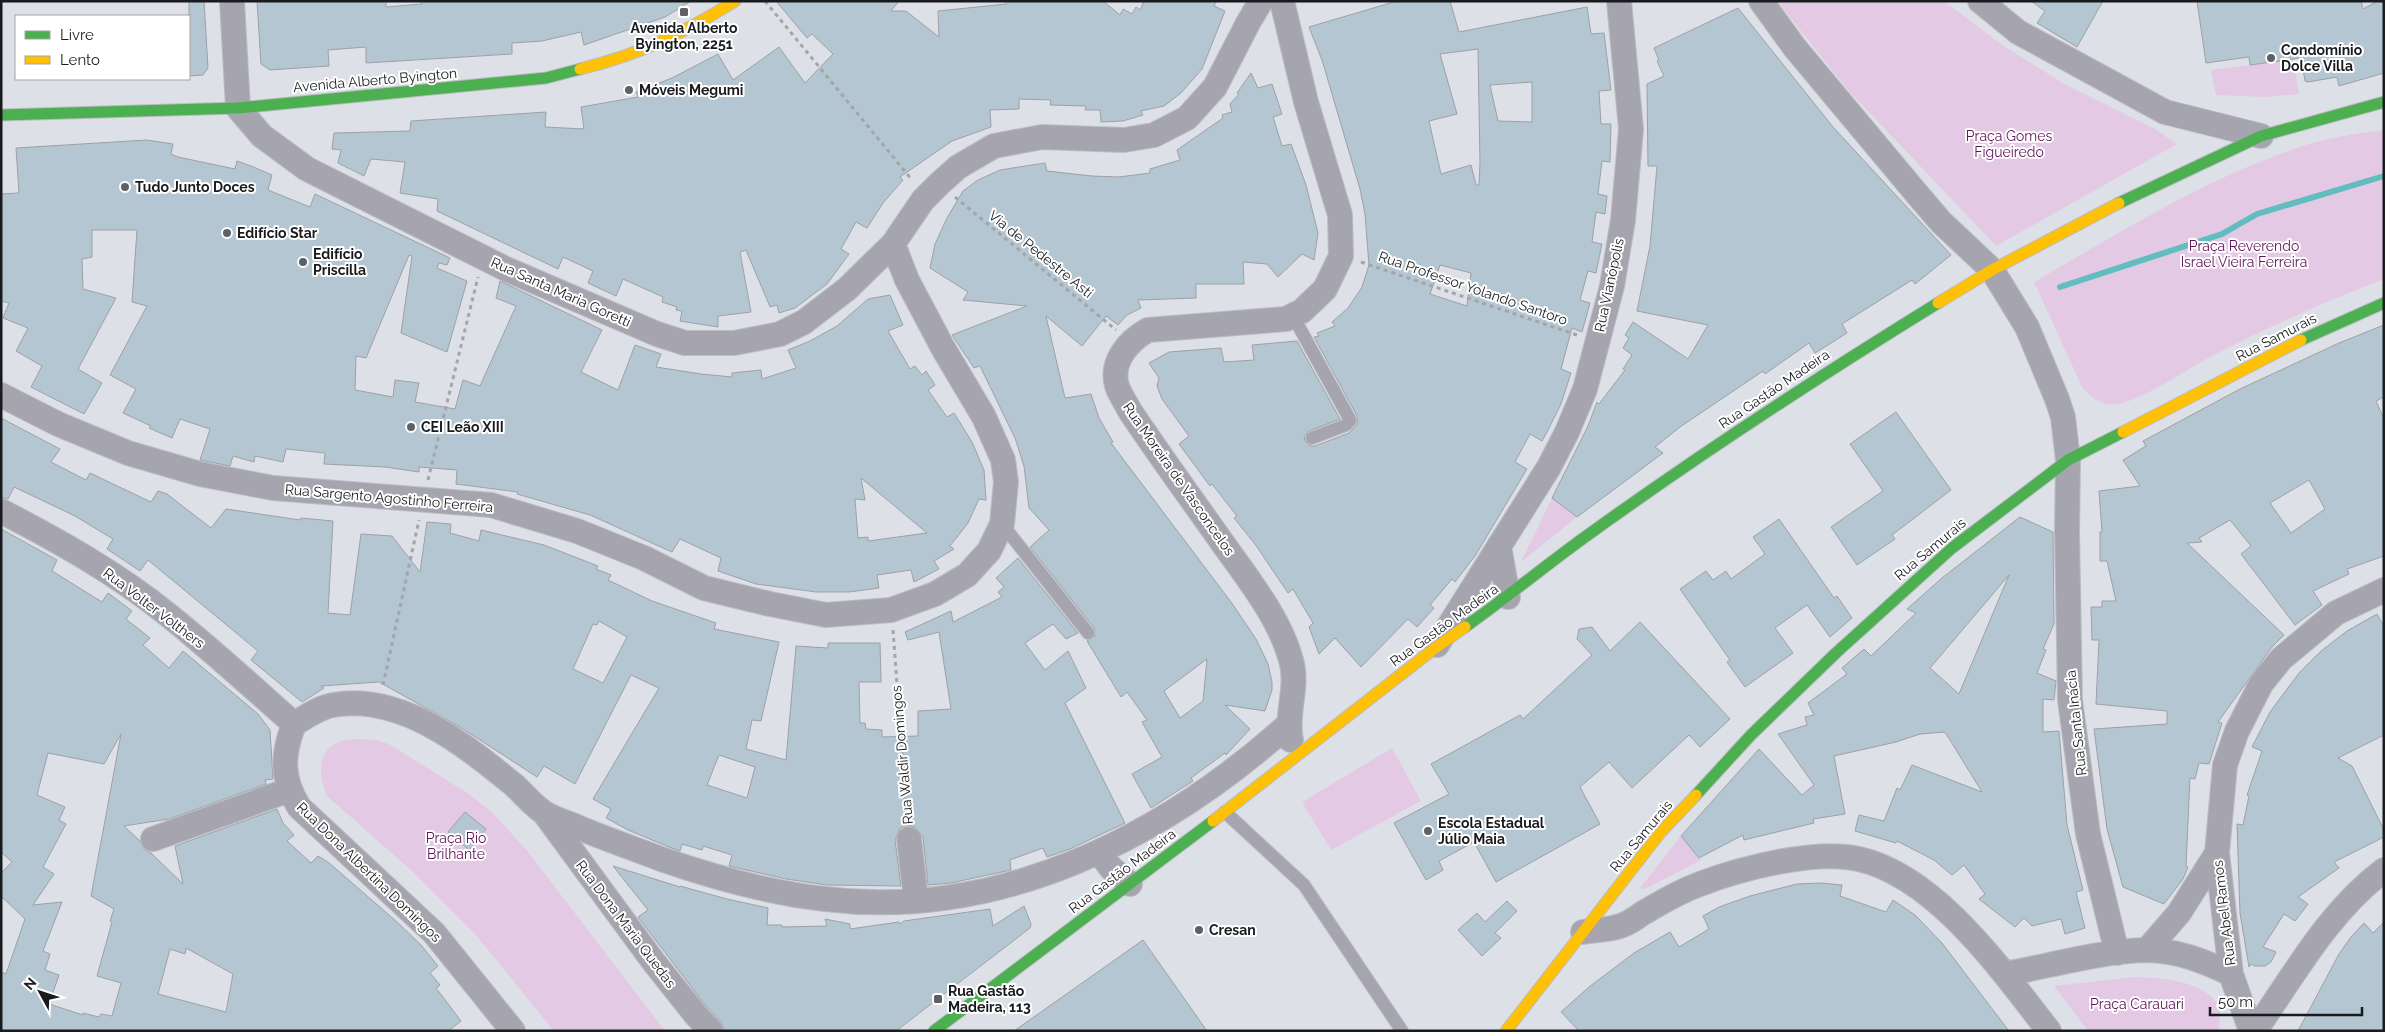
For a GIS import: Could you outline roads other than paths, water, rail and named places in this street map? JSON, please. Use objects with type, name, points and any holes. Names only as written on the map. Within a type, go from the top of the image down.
[{"type":"street","points":[[232,1],[238,108]]},
{"type":"street","name":"Avenida Alberto Byington","points":[[1,115],[238,108],[546,78],[613,61],[660,44],[700,23],[735,1]]},
{"type":"street","name":"Rua Santa Maria Goretti","points":[[238,108],[262,136],[307,169],[506,269],[657,334],[685,343],[734,343],[780,334],[804,322],[847,290],[893,244],[931,192],[958,167],[994,146],[1042,137],[1124,140],[1154,135],[1187,118],[1214,87],[1261,1]]},
{"type":"street","points":[[1282,1],[1306,102],[1340,215],[1341,256],[1325,290],[1302,311],[1293,316]]},
{"type":"street","name":"Rua Vianópolis","points":[[1435,648],[1549,467],[1567,432],[1585,389],[1612,286],[1621,229],[1631,130],[1619,1]]},
{"type":"street","points":[[1761,1],[1795,48],[1941,222],[1992,270],[2098,213],[2260,136],[2384,102]]},
{"type":"street","points":[[1980,1],[2018,32],[2165,112],[2260,136]]},
{"type":"street","name":"Rua Sargento Agostinho Ferreira","points":[[1,395],[58,424],[128,453],[200,474],[273,488],[491,505],[577,531],[644,558],[704,588],[826,615],[891,610],[935,594],[967,575],[989,551],[1002,524],[1006,482],[1003,460],[984,417],[943,348],[907,280],[893,244]]},
{"type":"street","name":"Rua Santa Inácia","points":[[1992,270],[2027,327],[2063,417],[2068,460],[2067,532],[2070,700],[2088,834],[2117,953]]},
{"type":"street","name":"Rua Gastão Madeira","points":[[934,1031],[1225,812],[1435,648],[1508,597],[1599,527],[1804,386],[1992,270]]},
{"type":"street","name":"Rua Samurais","points":[[1506,1031],[1660,833],[1751,735],[1837,652],[1952,548],[2068,460],[2320,330],[2384,303]]},
{"type":"street","name":"Rua Moreira de Vasconcelos","points":[[1293,316],[1286,319],[1148,330],[1130,342],[1122,352],[1117,365],[1117,385],[1130,411],[1249,579],[1280,632],[1292,661],[1294,675],[1289,724],[1296,756]]},
{"type":"street","name":"Rua Volter Volthers","points":[[1,511],[66,545],[112,574],[166,613],[294,724]]},
{"type":"street","points":[[1500,546],[1508,597]]},
{"type":"street","name":"Rua Abel Ramos","points":[[2231,974],[2217,853],[2225,765],[2237,731],[2262,684],[2282,659],[2336,613],[2384,590]]},
{"type":"street","points":[[294,724],[330,705],[379,704],[416,719],[450,738],[517,787],[545,814],[625,846],[700,872],[772,890],[825,899],[880,902],[916,900],[984,891],[1047,874],[1099,852],[1133,836],[1208,790],[1256,754],[1289,724]]},
{"type":"street","name":"Rua Dona Albertina Domingos","points":[[294,724],[287,741],[285,759],[289,790],[311,820],[434,933],[513,1031]]},
{"type":"street","points":[[152,839],[289,790]]},
{"type":"street","name":"Rua Dona Maria Quedas","points":[[545,814],[653,961],[711,1031]]},
{"type":"street","points":[[1133,836],[1150,848],[1162,860]]},
{"type":"street","name":"Rua Waldir Domingos","points":[[909,839],[916,900]]},
{"type":"street","points":[[1099,852],[1111,868],[1130,884]]},
{"type":"street","name":"Rua Abel Ramos","points":[[2147,950],[2179,913],[2217,853]]},
{"type":"street","points":[[1583,932],[1621,926],[1675,894],[1710,880],[1756,866],[1828,856],[1858,859],[1886,868],[1928,895],[1970,933],[2005,974],[2049,1031]]},
{"type":"street","points":[[2255,1031],[2326,927],[2368,882],[2384,870]]},
{"type":"street","points":[[2005,974],[2117,953],[2147,950],[2194,958],[2231,974],[2251,1031]]},
{"type":"lane","points":[[1293,316],[1350,421],[1312,438]]},
{"type":"lane","points":[[1002,524],[1088,633]]},
{"type":"lane","points":[[1225,812],[1304,886],[1402,1031]]},
{"type":"waterway","points":[[2060,287],[2222,234],[2257,214],[2384,176]]},
{"type":"place","name":"Avenida Alberto Byington, 2251","points":[[684,12]]},
{"type":"place","name":"Condomínio Dolce Villa","points":[[2271,58]]},
{"type":"place","name":"Móveis Megumi","points":[[629,90]]},
{"type":"place","name":"Tudo Junto Doces","points":[[125,187]]},
{"type":"place","name":"Edifício Star","points":[[227,233]]},
{"type":"place","name":"Edifício Priscilla","points":[[303,262]]},
{"type":"place","name":"CEI Leão XIII","points":[[411,427]]},
{"type":"place","name":"Escola Estadual Júlio Maia","points":[[1428,831]]},
{"type":"place","name":"Cresan","points":[[1199,930]]},
{"type":"place","name":"Rua Gastão Madeira, 113","points":[[938,999]]},
{"type":"park label","name":"Praça Gomes Figueiredo","points":[[2009,144]]},
{"type":"park label","name":"Praça Reverendo Israel Vieira Ferreira","points":[[2244,254]]},
{"type":"park label","name":"Praça Rio Brilhante","points":[[456,846]]},
{"type":"park label","name":"Praça Carauari","points":[[2137,1004]]}]
